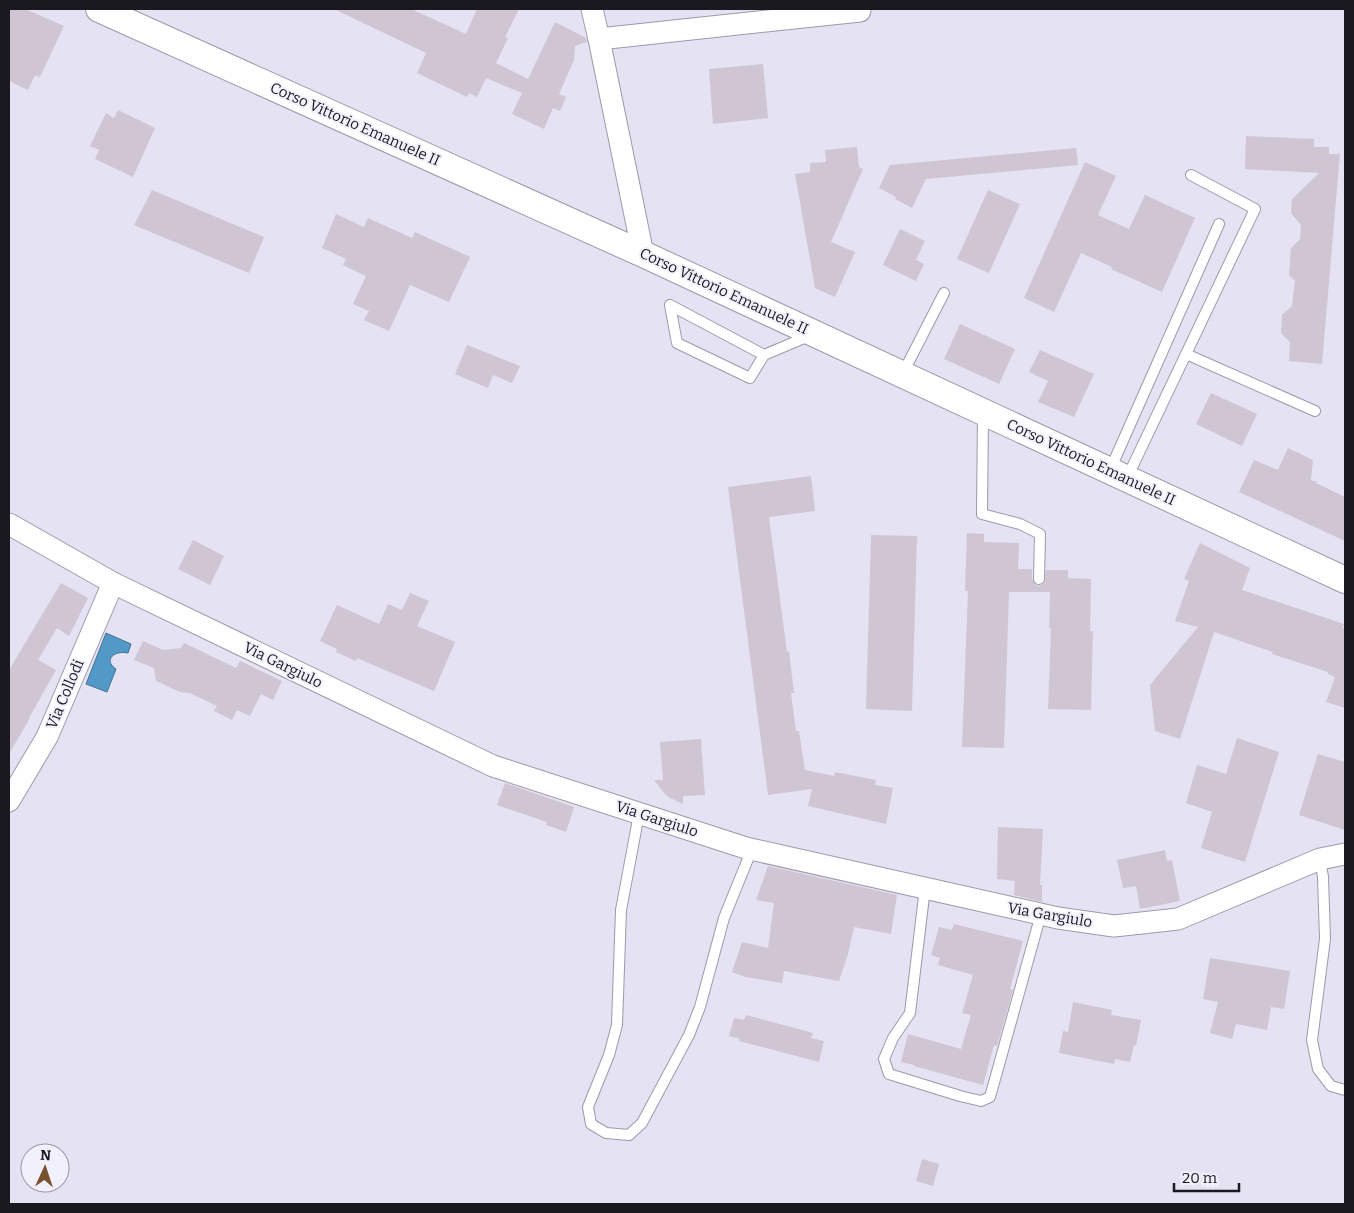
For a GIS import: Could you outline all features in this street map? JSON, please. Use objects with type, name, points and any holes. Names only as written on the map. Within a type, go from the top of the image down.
[{"type":"street","name":"Corso Vittorio Emanuele II","points":[[100,9],[643,254],[1345,580]]},
{"type":"street","points":[[592,9],[643,254]]},
{"type":"street","points":[[599,39],[860,11]]},
{"type":"street","name":"Via Gargiulo","points":[[9,524],[113,583],[493,766],[752,849],[1058,918],[1114,926],[1178,919],[1320,859],[1345,854]]},
{"type":"street","name":"Via Collodi","points":[[9,801],[47,737],[113,583]]},
{"type":"lane","points":[[1118,475],[1186,354],[1255,209],[1191,175]]},
{"type":"lane","points":[[1118,475],[1219,224]]},
{"type":"lane","points":[[902,374],[944,293]]},
{"type":"lane","points":[[764,355],[670,306],[677,343],[750,378],[764,355],[815,334]]},
{"type":"lane","points":[[1186,354],[1315,411]]},
{"type":"lane","points":[[983,412],[982,514],[1020,524],[1040,534],[1039,579]]},
{"type":"lane","points":[[639,814],[621,910],[617,1024],[609,1055],[588,1107],[591,1124],[606,1133],[629,1135],[642,1123],[689,1035],[700,1007],[724,918],[752,849]]},
{"type":"lane","points":[[1320,859],[1325,940],[1312,1040],[1318,1069],[1331,1086],[1345,1090]]},
{"type":"lane","points":[[925,888],[910,1013],[893,1038],[884,1059],[889,1074],[981,1101],[990,1097],[1041,914]]},
{"type":"water","points":[[106,633],[131,644],[128,653],[115,654],[110,659],[112,666],[116,669],[107,692],[86,684]]},
{"type":"building","points":[[9,9],[25,9],[64,26],[40,77],[35,75],[28,90],[9,81]]},
{"type":"building","points":[[334,9],[411,9],[466,34],[477,9],[519,9],[505,37],[508,38],[496,63],[528,79],[555,22],[586,38],[587,42],[575,46],[574,60],[559,94],[566,97],[560,111],[553,108],[544,129],[512,114],[522,93],[486,78],[477,97],[469,93],[467,97],[417,73],[426,53]]},
{"type":"building","points":[[763,64],[768,118],[713,124],[709,69]]},
{"type":"building","points":[[118,110],[155,128],[133,177],[95,159],[99,150],[90,146],[106,113],[114,118]]},
{"type":"building","points":[[1246,136],[1314,139],[1314,147],[1329,147],[1329,154],[1340,153],[1322,364],[1289,361],[1290,342],[1281,333],[1282,315],[1292,306],[1295,281],[1289,275],[1291,248],[1300,239],[1301,225],[1291,213],[1292,199],[1319,173],[1245,169]]},
{"type":"building","points":[[857,147],[859,167],[863,169],[831,242],[855,252],[835,297],[815,288],[795,174],[810,172],[810,163],[826,162],[825,150]]},
{"type":"building","points":[[1076,148],[1078,165],[926,179],[912,208],[879,188],[890,165]]},
{"type":"building","points":[[1085,162],[1116,176],[1098,215],[1129,229],[1145,195],[1195,218],[1162,292],[1081,253],[1054,312],[1024,298]]},
{"type":"building","points":[[152,190],[264,237],[249,273],[134,225]]},
{"type":"building","points":[[988,190],[1020,204],[989,273],[957,259]]},
{"type":"building","points":[[336,214],[364,227],[368,218],[412,238],[415,232],[470,257],[449,302],[410,285],[389,331],[364,320],[369,311],[353,304],[366,276],[343,265],[346,259],[322,248]]},
{"type":"building","points":[[900,229],[925,241],[916,260],[924,264],[916,281],[883,265]]},
{"type":"building","points":[[960,324],[1015,349],[999,384],[944,359]]},
{"type":"building","points":[[467,345],[520,366],[512,383],[493,375],[488,388],[455,374]]},
{"type":"building","points":[[1040,350],[1094,374],[1074,417],[1038,402],[1048,381],[1029,372]]},
{"type":"building","points":[[1211,393],[1257,414],[1242,446],[1196,424]]},
{"type":"building","points":[[1288,448],[1313,460],[1311,480],[1345,497],[1345,541],[1239,492],[1254,460],[1278,470]]},
{"type":"building","points":[[811,476],[815,511],[769,517],[787,652],[789,651],[794,693],[791,693],[796,731],[799,731],[805,770],[834,776],[835,772],[876,780],[875,785],[893,788],[886,824],[808,806],[812,789],[768,795],[728,487]]},
{"type":"building","points":[[967,533],[984,534],[984,542],[1019,543],[1018,569],[1032,569],[1032,579],[1036,585],[1039,586],[1045,583],[1046,570],[1068,570],[1068,578],[1091,579],[1090,631],[1093,631],[1091,710],[1048,709],[1051,629],[1049,628],[1050,592],[1009,592],[1004,748],[962,747],[968,591],[965,591]]},
{"type":"building","points":[[871,535],[917,536],[912,711],[866,709]]},
{"type":"building","points":[[193,540],[224,556],[210,585],[178,569]]},
{"type":"building","points":[[1200,543],[1250,568],[1242,590],[1344,624],[1342,628],[1345,628],[1345,708],[1326,702],[1335,677],[1328,674],[1328,672],[1272,654],[1273,652],[1214,632],[1180,739],[1155,731],[1150,685],[1198,627],[1175,621],[1189,581],[1184,579]]},
{"type":"building","points":[[61,583],[88,598],[69,636],[57,628],[38,660],[56,670],[9,754],[9,670]]},
{"type":"building","points":[[410,593],[429,601],[417,626],[455,642],[434,691],[357,658],[356,661],[336,652],[337,649],[320,641],[337,605],[379,624],[388,604],[402,610]]},
{"type":"building","points":[[143,641],[163,650],[181,648],[184,643],[236,668],[240,661],[282,681],[273,700],[261,694],[250,716],[237,710],[232,720],[214,711],[217,706],[190,693],[180,692],[156,681],[154,668],[134,660]]},
{"type":"building","points":[[1237,738],[1279,752],[1245,862],[1201,848],[1212,812],[1186,803],[1197,765],[1226,774]]},
{"type":"building","points":[[701,739],[705,795],[683,796],[683,804],[665,794],[654,780],[663,780],[660,742]]},
{"type":"building","points":[[1318,754],[1345,762],[1345,830],[1299,815]]},
{"type":"building","points":[[505,783],[574,807],[566,832],[546,825],[547,822],[497,805]]},
{"type":"building","points":[[998,827],[1043,829],[1040,885],[1042,885],[1042,902],[1014,895],[1015,881],[997,879]]},
{"type":"building","points":[[1165,850],[1167,861],[1172,860],[1180,901],[1140,909],[1136,886],[1123,888],[1117,860]]},
{"type":"building","points":[[768,866],[897,895],[891,934],[854,927],[839,981],[784,971],[782,983],[745,977],[732,972],[742,942],[768,948],[774,903],[756,900]]},
{"type":"building","points":[[954,924],[1023,941],[1010,989],[1013,990],[997,1046],[994,1045],[983,1085],[901,1062],[908,1034],[961,1049],[971,1015],[962,1013],[973,975],[938,965],[940,958],[931,955],[939,927],[952,930]]},
{"type":"building","points":[[1210,958],[1290,971],[1284,1009],[1271,1007],[1267,1030],[1236,1024],[1232,1039],[1210,1033],[1218,1002],[1203,999]]},
{"type":"building","points":[[1073,1002],[1112,1010],[1111,1015],[1141,1020],[1136,1046],[1134,1045],[1130,1062],[1115,1059],[1114,1064],[1059,1053],[1063,1031],[1068,1032]]},
{"type":"building","points":[[746,1015],[813,1033],[811,1038],[824,1041],[819,1062],[739,1041],[740,1039],[729,1036],[734,1018],[744,1020]]},
{"type":"building","points":[[922,1159],[939,1164],[933,1186],[916,1181]]}]
